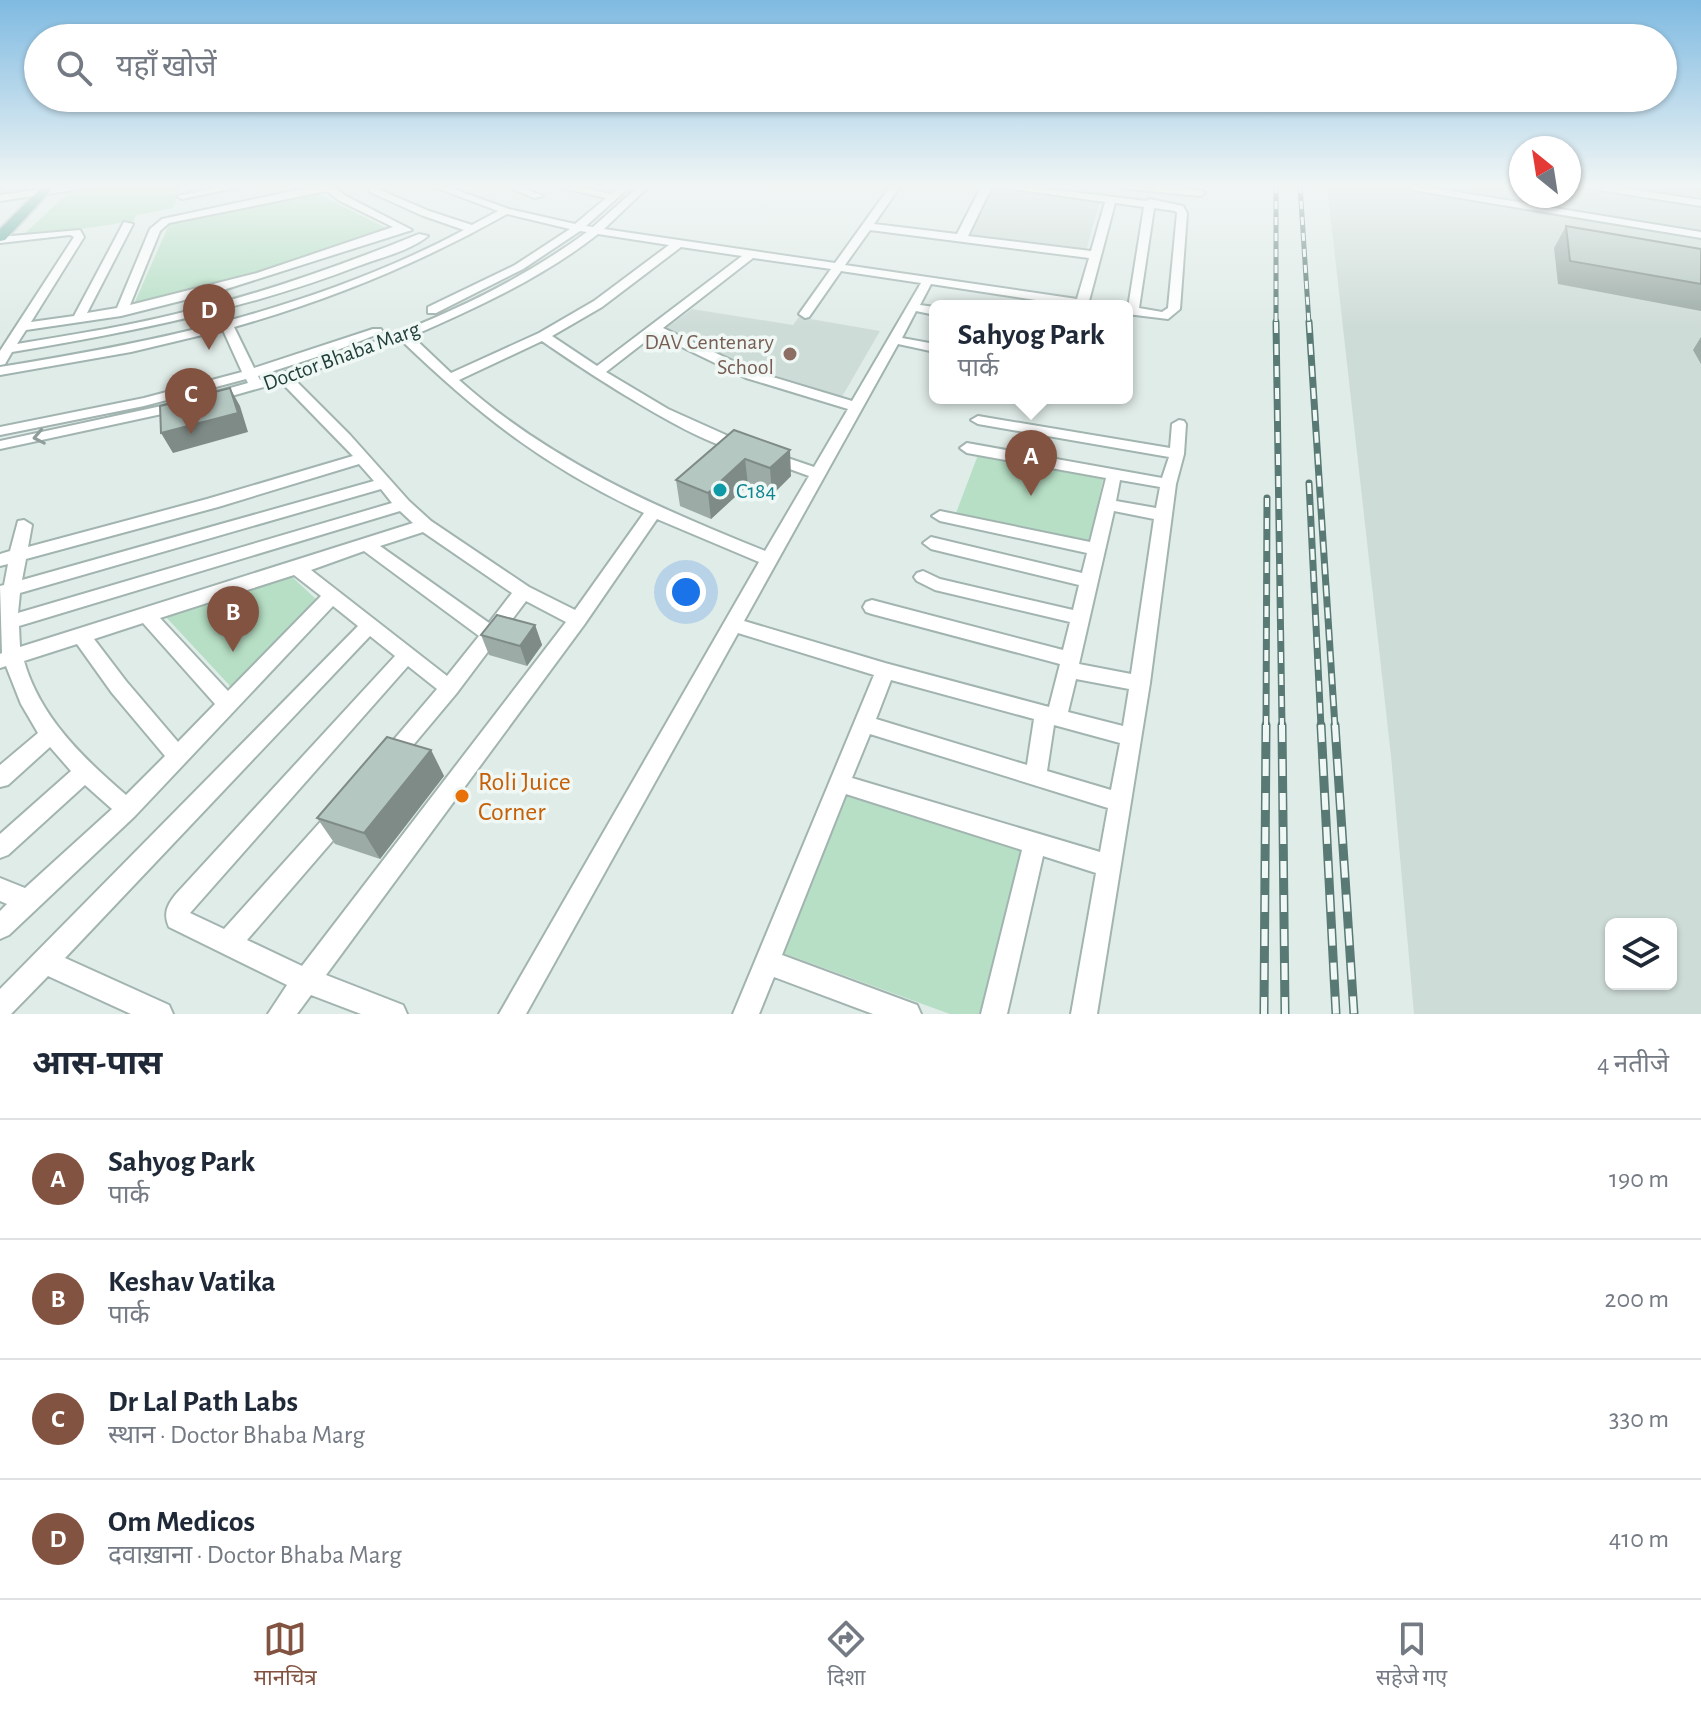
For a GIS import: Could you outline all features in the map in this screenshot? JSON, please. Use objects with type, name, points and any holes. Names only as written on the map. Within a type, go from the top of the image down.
[{"type":"street","points":[[0,238],[66,232]]},
{"type":"street","points":[[0,361],[24,327],[78,234],[71,232]]},
{"type":"street","points":[[78,319],[124,232]]},
{"type":"street","points":[[121,312],[154,232]]},
{"type":"street","points":[[24,327],[121,312],[212,292],[319,259],[390,232]]},
{"type":"street","points":[[413,232],[447,244]]},
{"type":"street","points":[[0,371],[130,349],[227,325],[361,282],[470,232]]},
{"type":"street","name":"Doctor Bhaba Marg","points":[[0,445],[154,413],[253,380],[426,313],[519,267],[571,232]]},
{"type":"street","name":"Doctor Bhaba Marg","points":[[0,431],[253,380],[285,378],[402,334],[495,293],[594,232]]},
{"type":"street","points":[[612,232],[1062,300]]},
{"type":"street","points":[[805,314],[863,232]]},
{"type":"street","points":[[917,232],[1095,255]]},
{"type":"street","points":[[961,238],[964,232]]},
{"type":"street","points":[[1083,300],[1101,232]]},
{"type":"street","points":[[1132,300],[1144,232]]},
{"type":"street","points":[[1133,311],[1164,316],[1174,309],[1180,232]]},
{"type":"street","points":[[9,349],[219,308],[340,270],[423,236]]},
{"type":"street","points":[[450,379],[543,336],[618,291],[679,243]]},
{"type":"street","points":[[597,373],[751,254]]},
{"type":"street","points":[[512,1014],[928,280]]},
{"type":"street","points":[[212,292],[253,380]]},
{"type":"street","points":[[912,307],[929,310]]},
{"type":"street","points":[[655,329],[751,375],[856,407]]},
{"type":"street","points":[[402,334],[515,433],[561,463],[653,512],[770,560]]},
{"type":"street","points":[[543,336],[622,390],[677,419],[726,441],[818,474]]},
{"type":"street","points":[[895,340],[929,347]]},
{"type":"street","points":[[285,378],[425,525],[523,592],[578,620]]},
{"type":"street","points":[[978,420],[1177,454]]},
{"type":"street","points":[[1084,1014],[1140,683],[1168,484],[1177,454],[1179,424]]},
{"type":"street","points":[[967,448],[1168,484]]},
{"type":"street","points":[[9,558],[363,458]]},
{"type":"street","points":[[1036,777],[1051,715],[1069,664],[1114,475]]},
{"type":"street","points":[[6,590],[385,483]]},
{"type":"street","points":[[1107,504],[1163,515]]},
{"type":"street","points":[[4,623],[403,505]]},
{"type":"street","points":[[281,1014],[578,620],[653,512]]},
{"type":"street","points":[[940,516],[1096,549]]},
{"type":"street","points":[[24,525],[9,558],[4,623],[5,659],[50,735],[84,773],[127,809]]},
{"type":"street","points":[[5,659],[425,525]]},
{"type":"street","points":[[931,543],[1090,581]]},
{"type":"street","points":[[367,545],[490,634]]},
{"type":"street","points":[[297,568],[449,688]]},
{"type":"street","points":[[923,577],[935,584],[1080,618]]},
{"type":"street","points":[[377,773],[449,688],[523,592]]},
{"type":"street","points":[[0,927],[127,809],[332,596]]},
{"type":"street","points":[[872,607],[1140,683]]},
{"type":"street","points":[[147,615],[226,703]]},
{"type":"street","points":[[733,625],[885,671],[1130,737]]},
{"type":"street","points":[[0,1007],[369,626]]},
{"type":"street","points":[[82,636],[119,687],[177,755]]},
{"type":"street","points":[[385,1012],[305,980],[177,919],[178,910],[406,656]]},
{"type":"street","points":[[746,1014],[885,671]]},
{"type":"street","points":[[864,724],[1119,802]]},
{"type":"street","points":[[0,778],[50,735]]},
{"type":"street","points":[[0,848],[84,773]]},
{"type":"street","points":[[839,783],[1109,866]]},
{"type":"street","points":[[228,943],[357,797]]},
{"type":"street","points":[[994,1014],[1035,843]]},
{"type":"street","points":[[0,889],[27,901]]},
{"type":"street","points":[[44,961],[160,1014]]},
{"type":"street","points":[[767,962],[908,1014]]},
{"type":"shaded area","points":[[972,232],[1091,232],[1086,251],[970,236]]},
{"type":"shaded area","points":[[1332,232],[1701,232],[1701,1014],[1414,1014],[1391,756]]},
{"type":"shaded area","name":"DAV Centenary School","points":[[692,309],[793,325],[799,317],[880,331],[839,402],[765,378],[662,331]]},
{"type":"green space","points":[[26,232],[58,232],[20,238]]},
{"type":"green space","points":[[166,232],[378,232],[262,271],[134,304]]},
{"type":"green space","points":[[978,455],[1103,479],[1090,541],[956,513]]},
{"type":"green space","points":[[290,575],[318,601],[232,688],[165,616]]},
{"type":"green space","points":[[848,793],[1023,848],[983,1014],[950,1014],[783,953]]},
{"type":"building","points":[[1567,232],[1603,232],[1701,249],[1701,284],[1570,261]]},
{"type":"building","points":[[230,388],[238,413],[161,433],[160,406]]},
{"type":"building","points":[[734,430],[790,450],[770,468],[745,459],[708,493],[676,480]]},
{"type":"building","points":[[497,615],[535,625],[520,646],[481,635]]},
{"type":"building","points":[[387,737],[431,750],[364,833],[317,818]]},
{"type":"railway","points":[[1276,232],[1276,322]]},
{"type":"railway","points":[[1303,232],[1309,324]]},
{"type":"railway","points":[[1276,322],[1282,727]]},
{"type":"railway","points":[[1309,322],[1335,727]]},
{"type":"railway","points":[[1309,483],[1321,727]]},
{"type":"railway","points":[[1266,727],[1267,498]]},
{"type":"railway","points":[[1264,1014],[1266,725]]},
{"type":"railway","points":[[1282,725],[1285,1014]]},
{"type":"railway","points":[[1321,725],[1336,1014]]},
{"type":"railway","points":[[1335,725],[1354,1014]]},
{"type":"place","name":"Om Medicos","points":[[209,350]]},
{"type":"place","name":"DAV Centenary School","points":[[790,354]]},
{"type":"place","name":"Dr Lal Path Labs","points":[[191,434]]},
{"type":"place","name":"C184","points":[[720,490]]},
{"type":"place","name":"Sahyog Park","points":[[1031,496]]},
{"type":"place","name":"Keshav Vatika","points":[[233,652]]},
{"type":"place","name":"Roli Juice Corner","points":[[462,796]]}]
